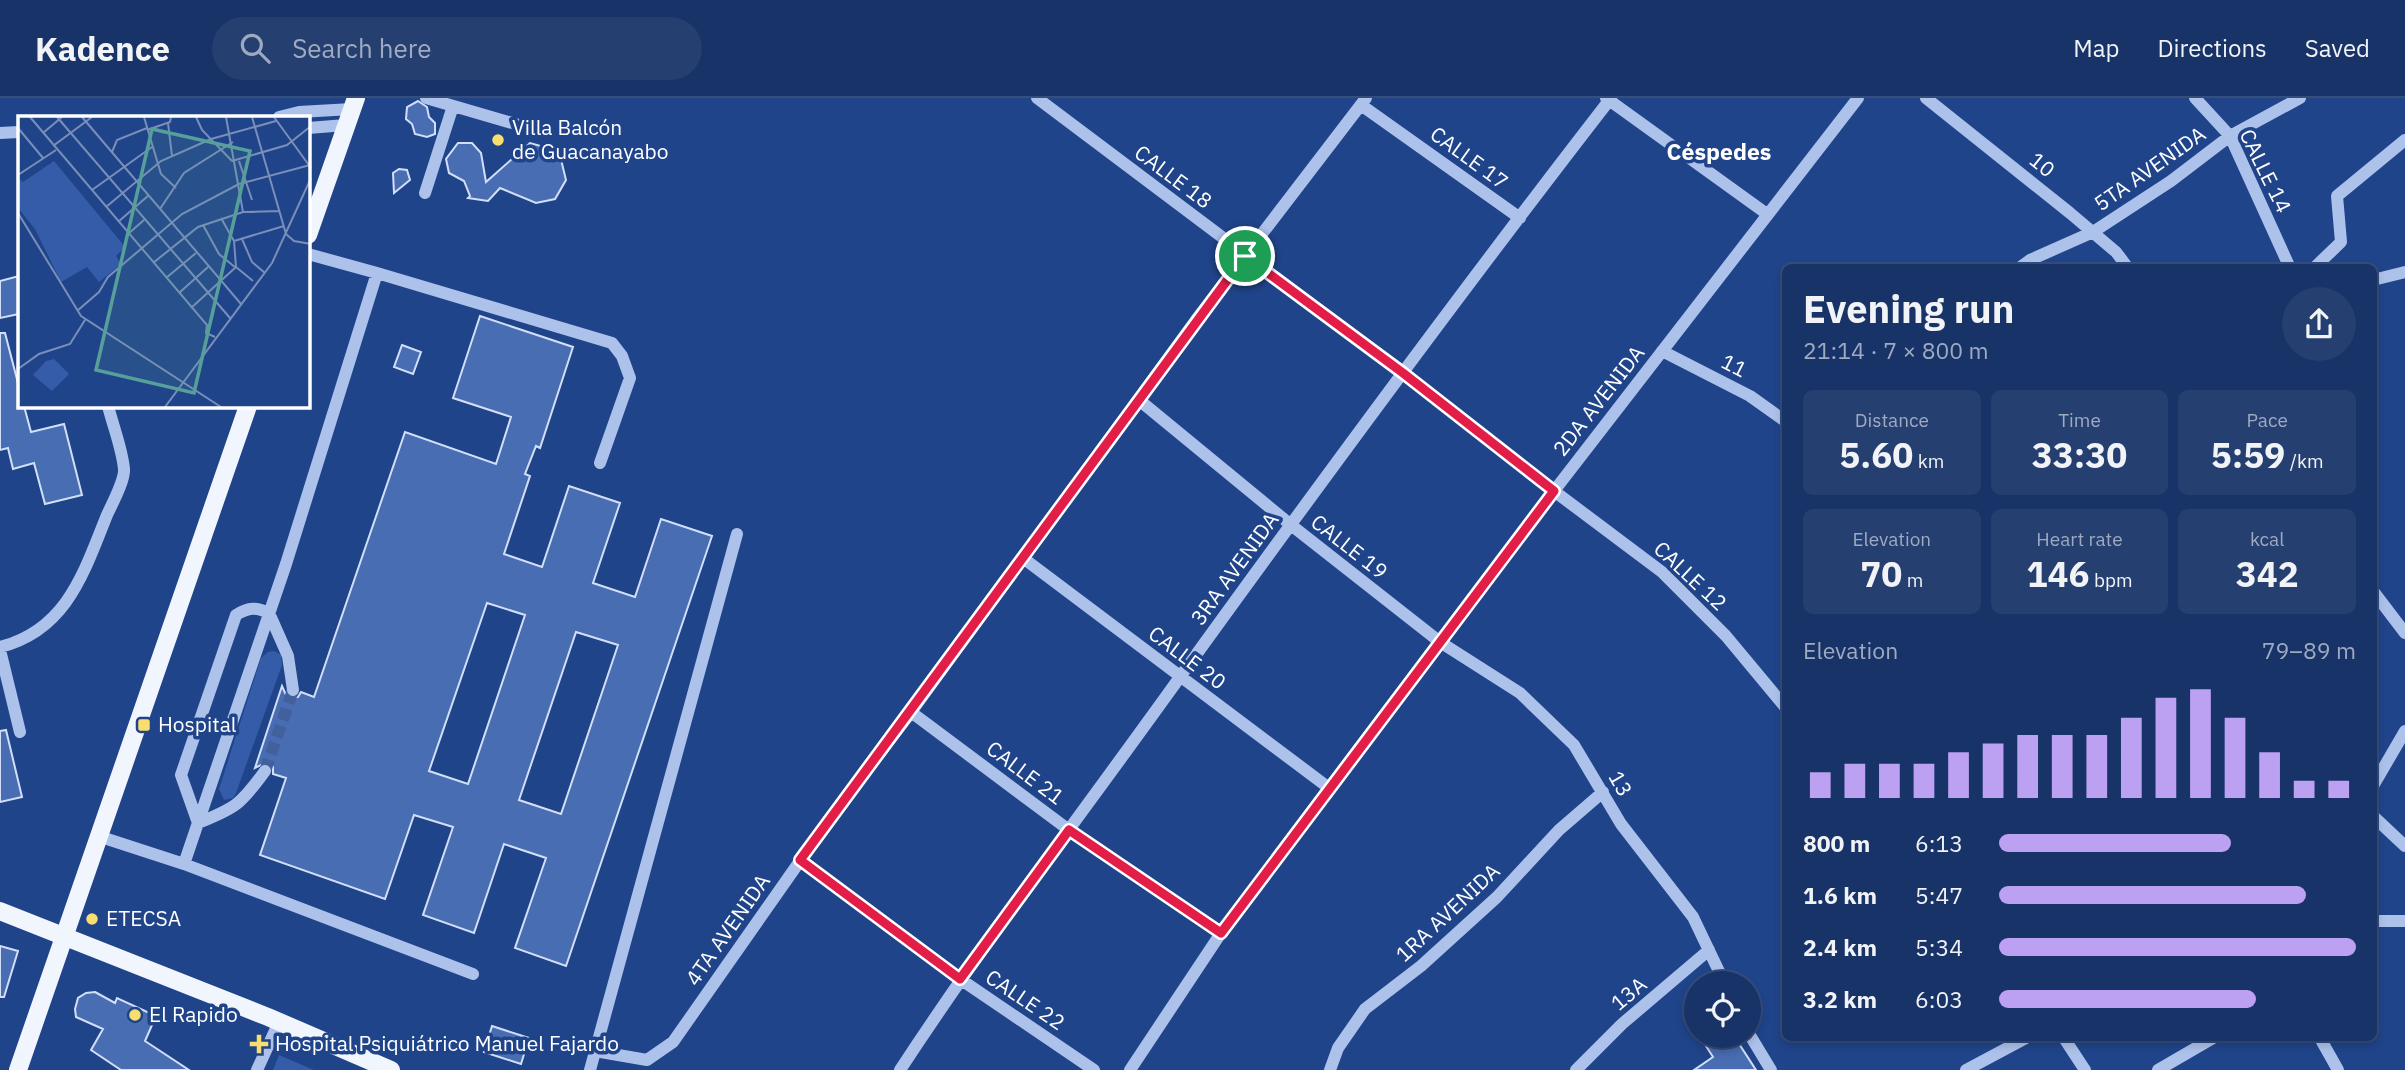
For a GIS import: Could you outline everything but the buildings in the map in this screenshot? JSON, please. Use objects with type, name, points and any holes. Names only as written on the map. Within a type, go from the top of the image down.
[{"type":"main road","points":[[310,229],[352,111]]},
{"type":"main road","points":[[18,1070],[247,408]]},
{"type":"main road","points":[[0,911],[279,1022],[391,1070]]},
{"type":"street","points":[[426,98],[536,130]]},
{"type":"street","name":"CALLE 18","points":[[1037,98],[1403,373],[1554,491]]},
{"type":"street","name":"2DA AVENIDA","points":[[1130,1070],[1221,933],[1329,788],[1554,491],[1858,98]]},
{"type":"street","name":"10","points":[[1926,98],[2093,232],[2116,252],[2125,264]]},
{"type":"street","name":"CALLE 14","points":[[2195,98],[2230,136],[2288,264]]},
{"type":"street","name":"5TA AVENIDA","points":[[2024,264],[2093,232],[2171,181],[2230,136],[2300,98]]},
{"type":"street","points":[[1609,99],[1768,214]]},
{"type":"street","name":"3RA AVENIDA","points":[[900,1070],[960,979],[1180,677],[1403,373],[1609,99]]},
{"type":"street","name":"4TA AVENIDA","points":[[595,1051],[647,1060],[673,1042],[800,860],[1245,256],[1363,101]]},
{"type":"street","name":"CALLE 17","points":[[1363,101],[1520,218]]},
{"type":"street","points":[[425,194],[453,106]]},
{"type":"street","points":[[283,116],[299,112],[352,111]]},
{"type":"street","points":[[310,127],[352,111]]},
{"type":"street","points":[[0,133],[18,132]]},
{"type":"street","points":[[2318,264],[2341,242],[2337,196],[2405,140]]},
{"type":"street","points":[[310,255],[612,343],[622,356],[630,378],[600,463]]},
{"type":"street","points":[[2377,279],[2405,272]]},
{"type":"street","points":[[184,864],[269,613],[377,273]]},
{"type":"street","name":"11","points":[[1662,351],[1750,396],[1782,419]]},
{"type":"street","name":"CALLE 19","points":[[1139,400],[1291,525],[1440,642]]},
{"type":"street","points":[[20,732],[0,648],[17,643],[41,630],[60,610],[82,577],[124,472],[108,408]]},
{"type":"street","name":"CALLE 12","points":[[1554,491],[1662,572],[1726,636],[1782,703]]},
{"type":"street","points":[[590,1070],[737,534]]},
{"type":"street","name":"CALLE 20","points":[[1023,558],[1329,788]]},
{"type":"street","points":[[2377,596],[2405,633]]},
{"type":"street","points":[[198,823],[181,775],[236,615],[256,607],[269,613],[288,656],[293,690]]},
{"type":"street","name":"13","points":[[1440,642],[1520,693],[1574,745],[1621,824],[1693,917],[1719,971]]},
{"type":"street","name":"CALLE 21","points":[[911,712],[1069,830],[1221,933]]},
{"type":"street","points":[[2377,779],[2405,731]]},
{"type":"street","points":[[198,823],[229,811],[244,799],[265,771]]},
{"type":"street","name":"1RA AVENIDA","points":[[1330,1070],[1338,1048],[1364,1009],[1421,966],[1497,897],[1559,830],[1604,792]]},
{"type":"street","points":[[2377,820],[2405,846]]},
{"type":"street","points":[[98,836],[184,864],[473,974]]},
{"type":"street","name":"CALLE 22","points":[[800,860],[960,979],[1094,1070]]},
{"type":"street","points":[[2377,921],[2405,921]]},
{"type":"street","name":"13A","points":[[1576,1070],[1622,1024],[1709,950]]},
{"type":"street","points":[[257,1070],[279,1022]]},
{"type":"street","points":[[1966,1070],[2020,1041]]},
{"type":"street","points":[[2066,1041],[2085,1070]]},
{"type":"street","points":[[2158,1070],[2208,1041]]},
{"type":"street","points":[[2322,1041],[2338,1070]]},
{"type":"street","points":[[1758,1048],[1771,1070]]},
{"type":"shaded area","points":[[274,651],[281,655],[282,665],[236,793],[233,798],[224,800],[219,789],[261,658]]},
{"type":"shaded area","points":[[279,1055],[314,1070],[273,1070]]},
{"type":"tunnel","points":[[265,771],[293,690]]},
{"type":"place","name":"Villa Balcón de Guacanayabo","points":[[498,140]]},
{"type":"place","name":"Hospital","points":[[144,725]]},
{"type":"place","name":"ETECSA","points":[[92,919]]},
{"type":"place","name":"El Rapido","points":[[135,1015]]},
{"type":"place","name":"Hospital Psiquiátrico Manuel Fajardo","points":[[259,1044]]},
{"type":"district","name":"Céspedes","points":[[1719,152]]},
{"type":"route","points":[[1245,256],[1403,373],[1554,491],[1221,933],[1069,830],[960,979],[800,860],[1245,256]]}]
